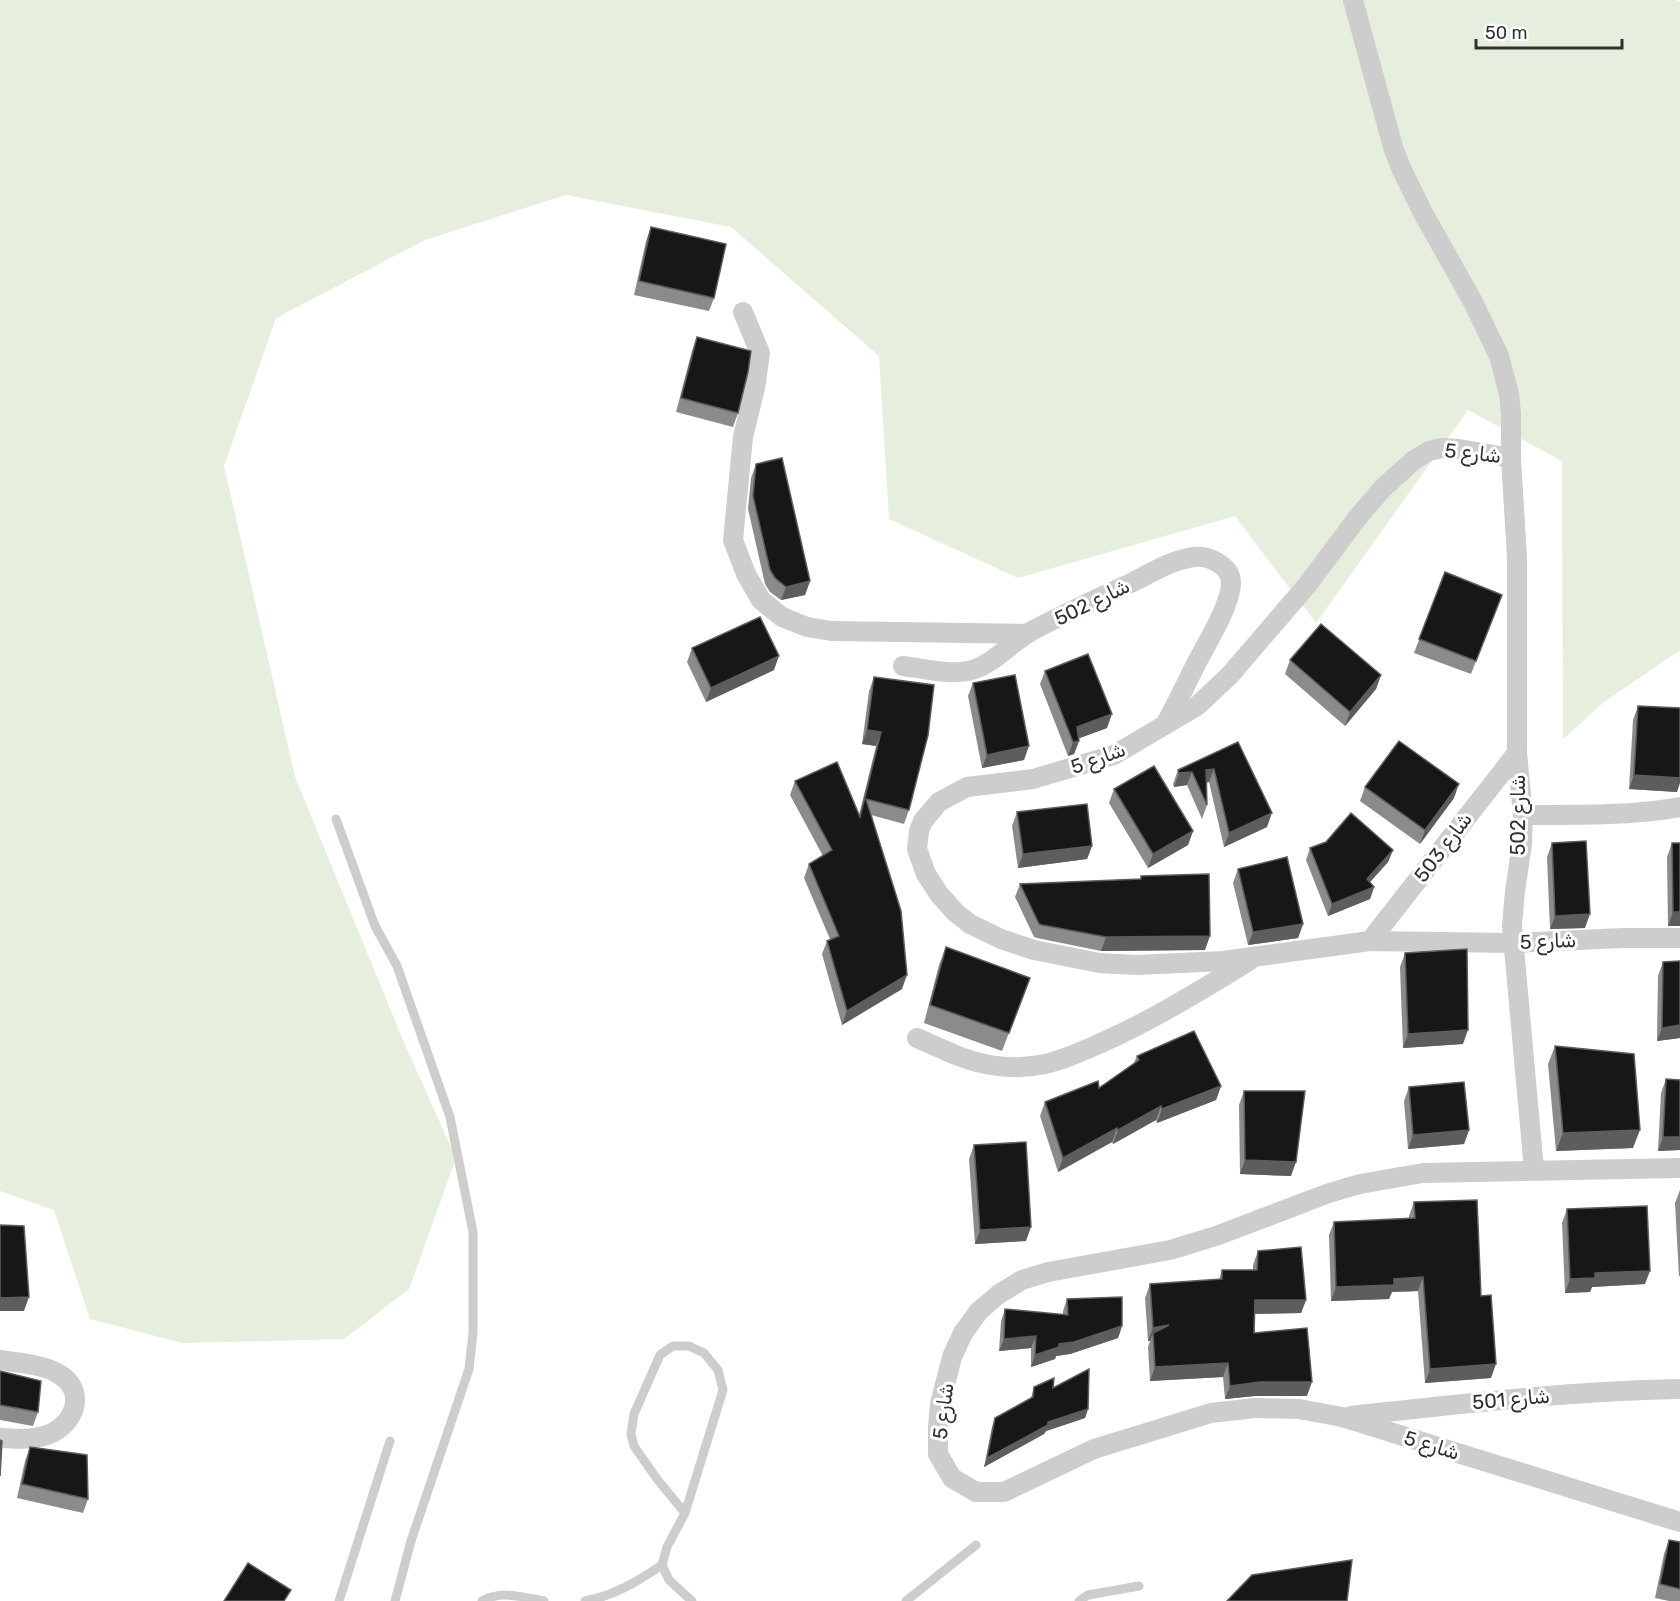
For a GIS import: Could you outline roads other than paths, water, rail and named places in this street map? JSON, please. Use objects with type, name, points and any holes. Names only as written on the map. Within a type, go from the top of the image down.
[{"type":"street","name":"شارع 5","points":[[1353,0],[1393,147],[1401,168],[1423,213],[1473,302],[1499,356],[1509,394],[1511,458],[1443,448],[1430,451],[1414,460],[1383,488],[1358,517],[1308,584],[1230,675],[1197,706],[1114,755],[1033,779],[967,787],[939,802],[923,821],[919,831],[917,849],[926,874],[939,894],[955,912],[970,924],[1001,939],[1034,950],[1099,963],[1137,965],[1254,958],[1370,941],[1513,943],[1680,938]]},
{"type":"street","points":[[743,312],[760,353],[755,388],[743,437],[733,540],[746,574],[761,600],[782,617],[807,627],[831,631],[1027,634]]},
{"type":"street","name":"شارع 502","points":[[1511,458],[1517,558],[1517,753],[1523,815],[1522,844],[1513,906],[1513,943],[1534,1170]]},
{"type":"street","name":"شارع 502","points":[[903,666],[958,672],[979,668],[1027,634],[1175,561],[1202,557],[1225,568],[1231,583],[1229,595],[1217,624],[1166,723]]},
{"type":"street","name":"شارع 503","points":[[1370,941],[1517,753]]},
{"type":"street","points":[[1523,815],[1598,815],[1680,807]]},
{"type":"street","points":[[917,1038],[974,1062],[990,1066],[1025,1067],[1047,1063],[1123,1033],[1173,1007],[1254,958]]},
{"type":"street","name":"شارع 5","points":[[1680,1168],[1423,1173],[1360,1184],[1329,1193],[1216,1236],[1170,1250],[1048,1272],[1022,1280],[999,1294],[979,1311],[963,1333],[952,1357],[940,1404],[938,1426],[938,1454],[952,1478],[976,1492],[1004,1492],[1094,1449],[1211,1413],[1255,1408],[1299,1409],[1342,1416],[1680,1522]]},
{"type":"street","points":[[0,1360],[54,1371],[65,1378],[75,1398],[74,1410],[68,1421],[59,1429],[47,1435],[28,1439],[0,1438]]},
{"type":"street","name":"شارع 501","points":[[1342,1416],[1621,1390],[1680,1389]]},
{"type":"lane","points":[[336,819],[375,926],[397,966],[450,1117],[473,1232],[473,1333],[469,1369],[411,1541],[395,1601]]},
{"type":"lane","points":[[685,1513],[634,1446],[631,1434],[634,1414],[660,1355],[673,1346],[689,1346],[704,1353],[718,1370],[723,1390],[685,1513],[667,1547],[662,1565],[669,1580],[692,1601]]},
{"type":"lane","points":[[339,1601],[390,1441]]},
{"type":"lane","points":[[906,1601],[976,1545]]},
{"type":"lane","points":[[585,1601],[599,1599],[632,1585],[662,1565]]},
{"type":"lane","points":[[1079,1601],[1088,1595],[1138,1586]]},
{"type":"lane","points":[[482,1601],[491,1596],[508,1594],[544,1601]]}]
